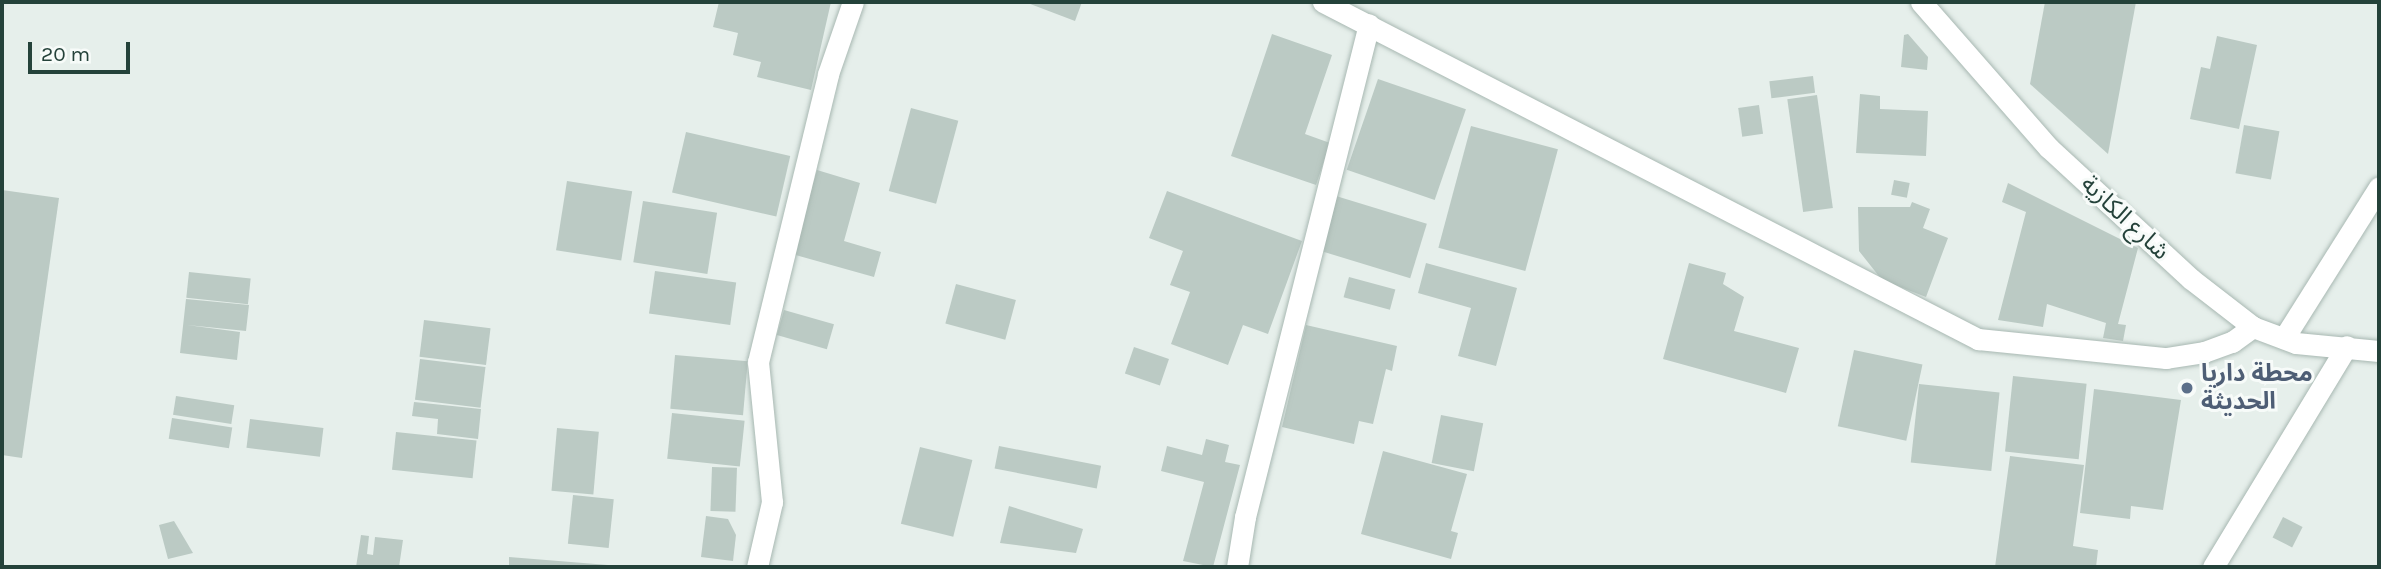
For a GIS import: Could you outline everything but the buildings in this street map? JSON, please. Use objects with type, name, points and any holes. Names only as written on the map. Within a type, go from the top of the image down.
[{"type":"street","points":[[757,567],[772,502],[758,362],[828,74],[853,2]]},
{"type":"street","points":[[1323,2],[1978,339],[2166,358],[2204,352],[2232,342],[2253,327]]},
{"type":"street","name":"شارع الكازية","points":[[1921,2],[2049,148],[2191,279],[2253,327],[2284,338],[2379,351]]},
{"type":"street","points":[[1237,567],[1245,517],[1369,24]]},
{"type":"street","points":[[2284,338],[2379,187]]},
{"type":"street","points":[[2213,567],[2347,346]]},
{"type":"place","name":"محطة داريا الحديثة","points":[[2187,388]]}]
